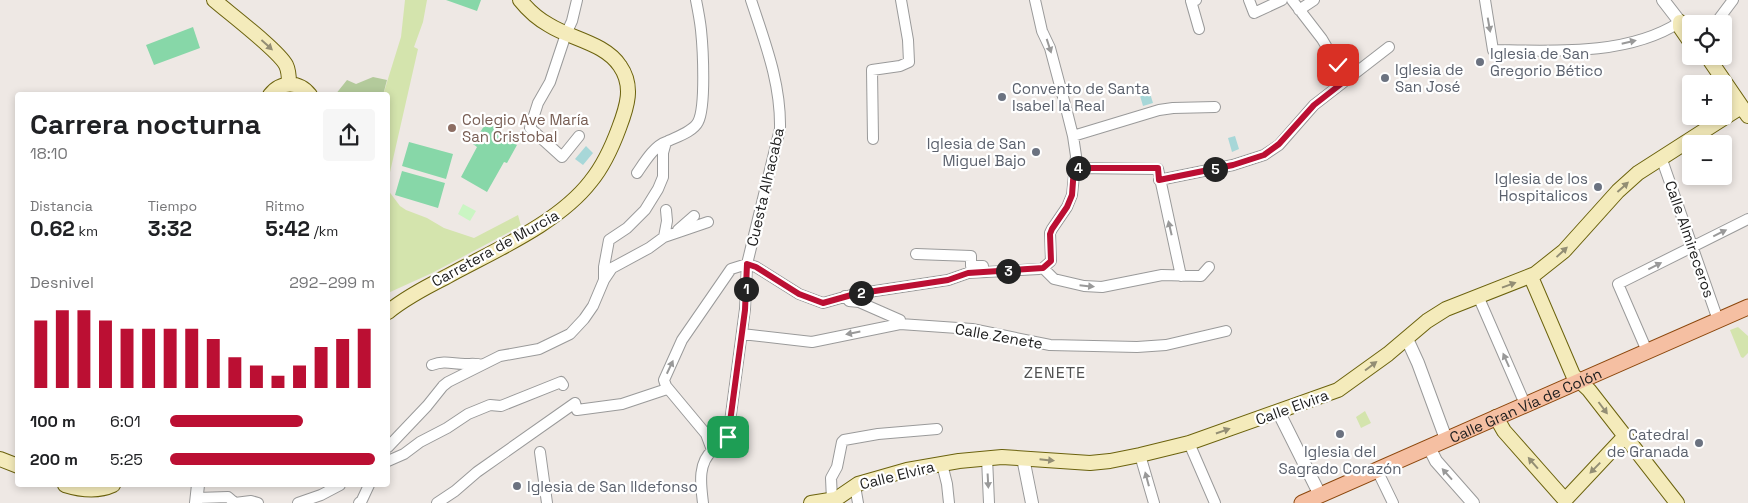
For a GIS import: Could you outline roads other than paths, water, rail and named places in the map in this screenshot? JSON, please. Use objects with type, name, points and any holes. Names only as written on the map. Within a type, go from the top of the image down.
[{"type":"main road","points":[[214,0],[284,62],[289,76],[289,84]]},
{"type":"main road","name":"Carretera de Murcia","points":[[390,311],[415,293],[551,219],[578,197],[602,165],[611,148],[626,109],[628,95],[626,76],[618,63],[606,52],[566,34],[540,19],[520,0]]},
{"type":"main road","points":[[1680,22],[1682,30]]},
{"type":"main road","points":[[1714,65],[1743,109],[1748,127]]},
{"type":"main road","points":[[273,92],[279,87],[289,84],[300,86],[307,92]]},
{"type":"main road","points":[[1732,100],[1743,109]]},
{"type":"main road","name":"Calle Elvira","points":[[811,503],[836,499],[855,486],[907,470],[942,464],[987,458],[1023,458],[1090,463],[1140,455],[1189,443],[1338,390],[1435,316],[1453,306],[1531,277],[1564,251],[1618,191],[1646,167],[1698,134],[1743,109]]},
{"type":"main road","points":[[1531,277],[1573,375],[1590,390],[1677,503]]},
{"type":"main road","name":"Calle Gran Vía de Colón","points":[[1302,503],[1322,499],[1377,470],[1748,307]]},
{"type":"main road","points":[[1496,417],[1504,431],[1566,501],[1625,436]]},
{"type":"main road","points":[[0,459],[15,465]]},
{"type":"main road","points":[[73,487],[86,490],[106,487]]},
{"type":"street","points":[[637,173],[662,143],[690,130],[698,123],[702,108],[703,84],[701,30],[696,0]]},
{"type":"street","name":"Cuesta Alhacaba","points":[[712,450],[722,444],[728,437],[742,334],[747,264],[780,129],[781,107],[774,71],[751,0]]},
{"type":"street","points":[[873,139],[872,70],[900,66],[909,62],[908,40],[901,0]]},
{"type":"street","points":[[703,503],[701,482],[705,460],[712,450],[706,435],[666,386],[664,380],[682,340],[731,269],[747,264],[756,267],[806,298],[827,303],[846,296],[948,280],[968,273],[1043,268],[1051,261],[1050,234],[1067,207],[1072,195],[1076,156],[1073,136],[1050,48],[1042,31],[1035,0]]},
{"type":"street","points":[[1196,0],[1191,1],[1199,29]]},
{"type":"street","points":[[1249,0],[1254,13],[1282,0]]},
{"type":"street","points":[[1292,0],[1322,39],[1346,80]]},
{"type":"street","points":[[1299,10],[1314,0]]},
{"type":"street","points":[[1485,0],[1493,50],[1554,51],[1619,45],[1669,29],[1680,22],[1663,0]]},
{"type":"street","points":[[1722,15],[1733,0]]},
{"type":"street","points":[[577,1],[572,21],[550,82],[538,103],[530,128],[562,157],[579,136]]},
{"type":"street","points":[[1159,180],[1233,165],[1264,155],[1279,144],[1314,105],[1389,47]]},
{"type":"street","points":[[1073,136],[1159,110],[1215,107]]},
{"type":"street","points":[[604,280],[604,267],[609,240],[627,228],[645,210],[658,189],[663,177],[663,153],[666,142]]},
{"type":"street","name":"Calle Almireceros","points":[[1661,157],[1718,320]]},
{"type":"street","points":[[1076,168],[1158,168],[1159,180],[1181,276]]},
{"type":"street","points":[[664,237],[667,221],[666,210]]},
{"type":"street","points":[[675,233],[694,216]]},
{"type":"street","points":[[1647,351],[1618,284],[1748,219]]},
{"type":"street","points":[[390,445],[443,386],[500,356],[539,349],[570,334],[593,306],[604,280],[612,268],[649,248],[664,237],[708,222]]},
{"type":"street","points":[[916,254],[971,256],[971,266],[1021,265],[1022,270]]},
{"type":"street","points":[[1043,268],[1054,279],[1084,286],[1102,287],[1162,275],[1201,276],[1209,267]]},
{"type":"street","points":[[846,296],[849,301],[859,302],[900,320],[900,324]]},
{"type":"street","points":[[1478,296],[1525,404]]},
{"type":"street","name":"Calle Zenete","points":[[742,334],[812,342],[900,324],[972,329],[1050,345],[1137,347],[1166,345],[1226,331]]},
{"type":"street","points":[[1407,338],[1446,439]]},
{"type":"street","points":[[432,365],[440,362],[451,362],[483,365]]},
{"type":"street","points":[[390,460],[404,454],[420,442],[447,428],[468,414],[490,405],[501,406],[561,382],[563,385]]},
{"type":"street","points":[[437,503],[455,491],[477,472],[575,403],[577,410],[622,404],[664,390],[666,386]]},
{"type":"street","points":[[1278,411],[1322,499]]},
{"type":"street","points":[[832,500],[831,478],[837,467],[844,440],[878,434],[937,429]]},
{"type":"street","points":[[1189,443],[1215,503]]},
{"type":"street","points":[[1430,447],[1436,461],[1473,503]]},
{"type":"street","points":[[540,452],[547,503]]},
{"type":"street","points":[[1140,455],[1154,503]]},
{"type":"street","points":[[987,458],[990,503]]},
{"type":"street","points":[[1023,458],[1032,503]]},
{"type":"street","points":[[942,464],[949,503]]},
{"type":"street","points":[[1377,470],[1393,503]]},
{"type":"street","points":[[855,486],[858,503]]},
{"type":"street","points":[[198,487],[197,501],[228,497],[235,503],[251,501],[258,503]]},
{"type":"street","points":[[298,503],[321,495],[336,487]]},
{"type":"street","points":[[359,503],[369,487]]},
{"type":"water","points":[[1148,87],[1153,103],[1143,106],[1138,89]]},
{"type":"water","points":[[1235,136],[1239,149],[1232,152],[1228,138]]},
{"type":"water","points":[[586,146],[593,153],[583,165],[575,159]]},
{"type":"place","name":"Iglesia de San Gregorio Bético","points":[[1480,62]]},
{"type":"place","name":"Iglesia de San José","points":[[1385,78]]},
{"type":"place","name":"Convento de Santa Isabel la Real","points":[[1002,97]]},
{"type":"place","name":"Colegio Ave María San Cristobal","points":[[452,128]]},
{"type":"place","name":"Iglesia de San Miguel Bajo","points":[[1036,152]]},
{"type":"place","name":"Iglesia de los Hospitalicos","points":[[1598,187]]},
{"type":"place","name":"Iglesia del Sagrado Corazón","points":[[1340,434]]},
{"type":"place","name":"Catedral de Granada","points":[[1699,443]]},
{"type":"place","name":"Iglesia de San Ildefonso","points":[[517,486]]},
{"type":"district","name":"ZENETE","points":[[1055,372]]}]
